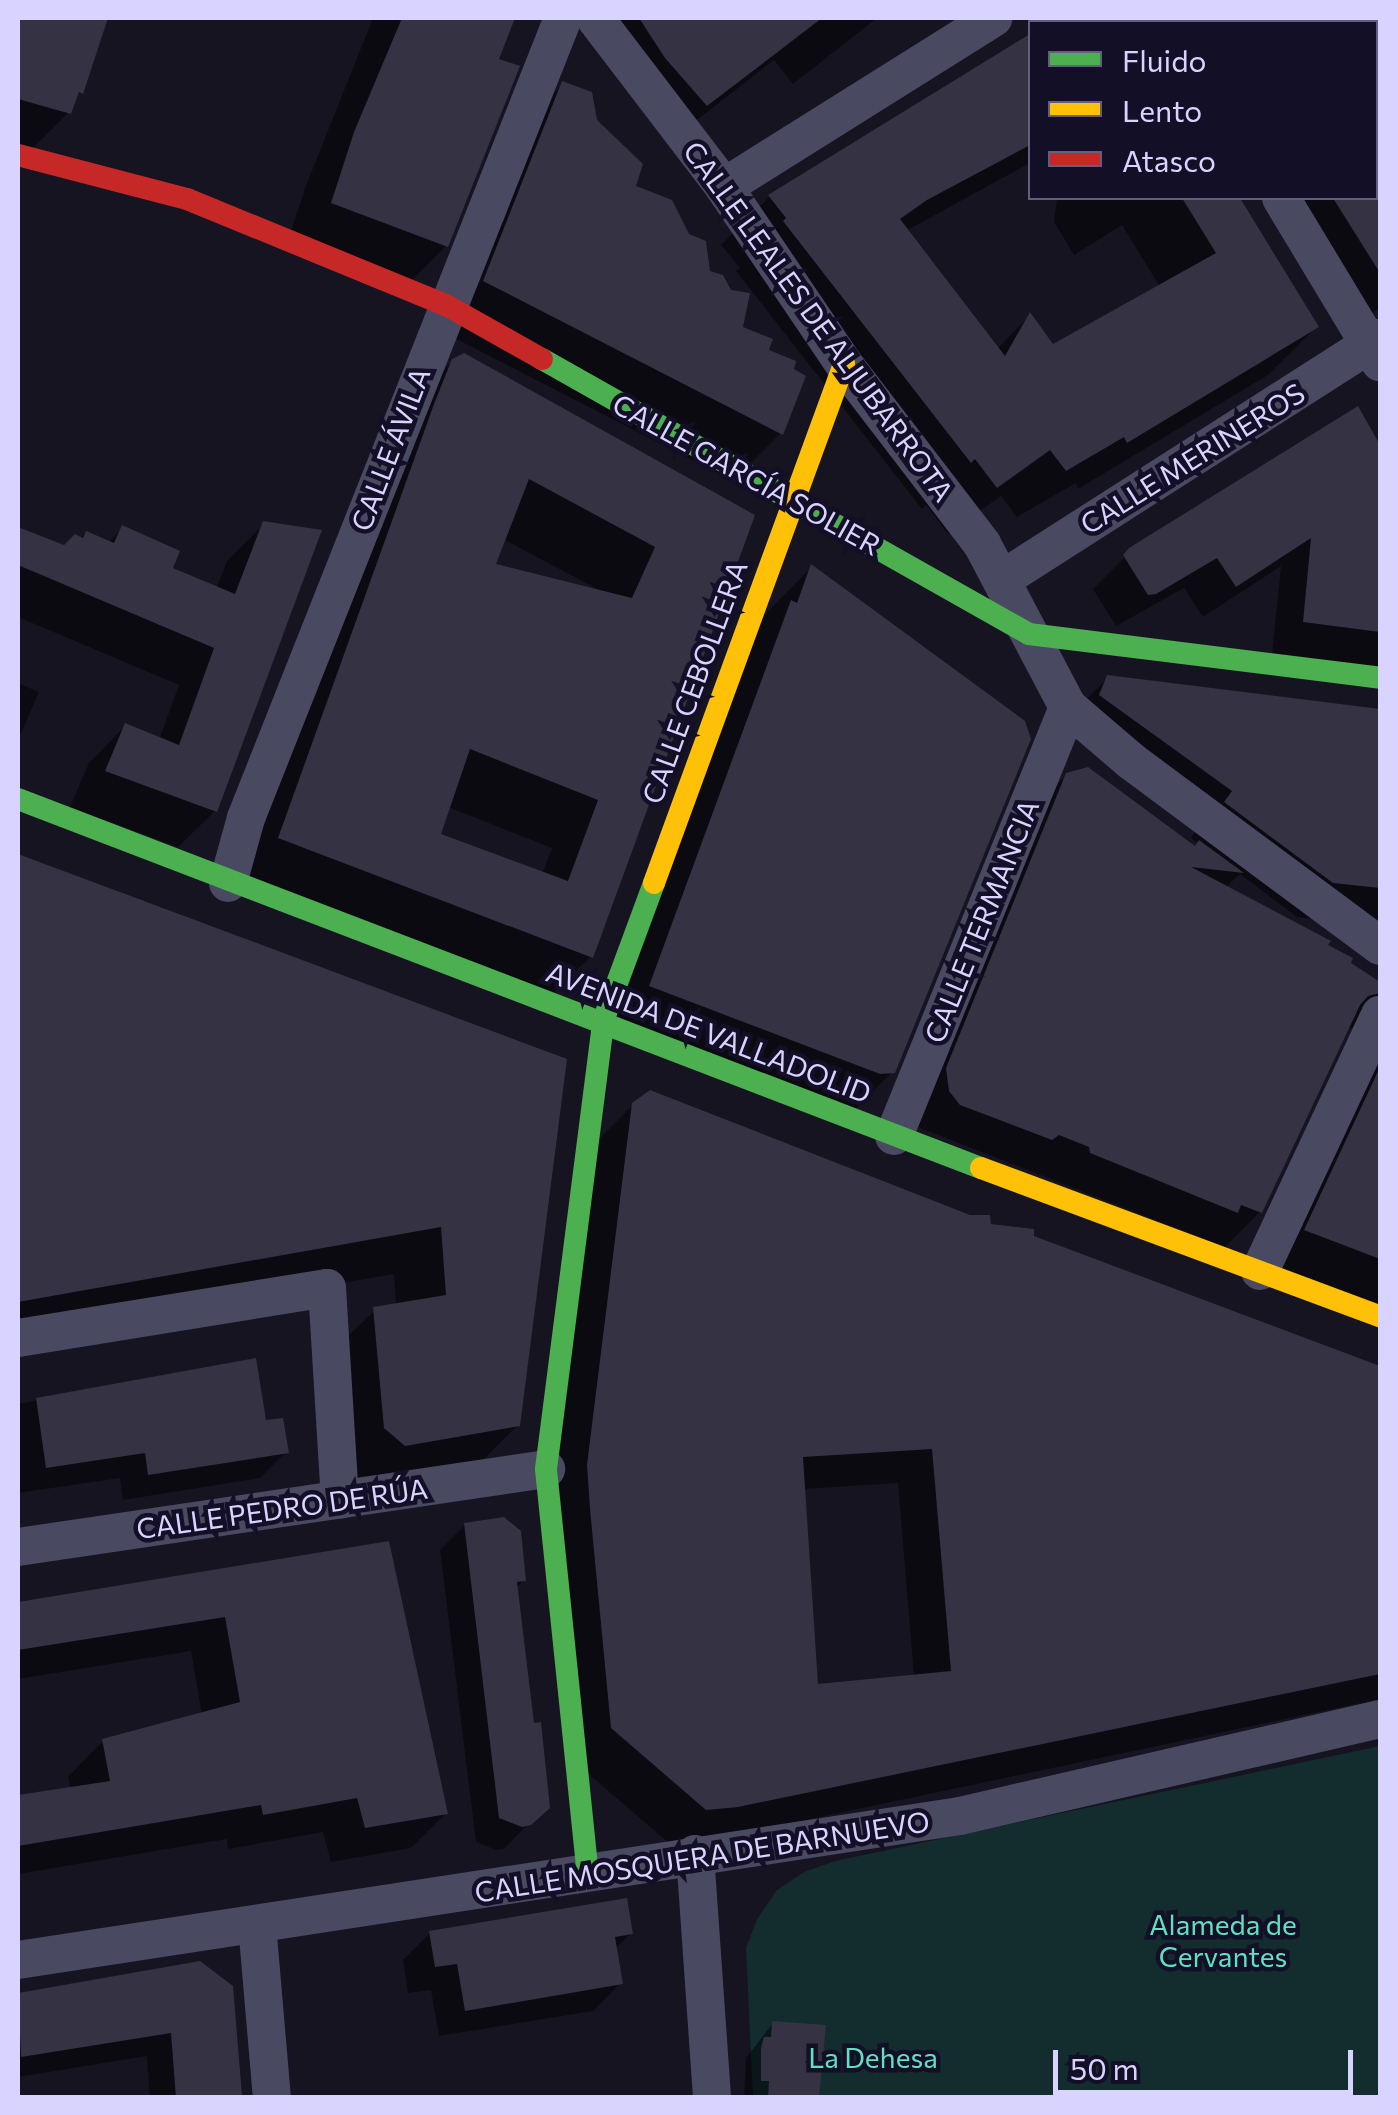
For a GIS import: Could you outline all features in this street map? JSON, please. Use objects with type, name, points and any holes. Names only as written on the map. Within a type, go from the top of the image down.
[{"type":"street","name":"CALLE ÁVILA","points":[[228,883],[246,818],[562,18]]},
{"type":"street","name":"CALLE LEALES DE ALJUBARROTA","points":[[595,18],[724,187],[844,364],[1004,578],[1029,634]]},
{"type":"street","points":[[724,187],[993,18]]},
{"type":"street","name":"CALLE GARCÍA SOLIER","points":[[18,155],[187,198],[446,305],[1029,634]]},
{"type":"street","points":[[1282,200],[1377,348]]},
{"type":"street","name":"CALLE MERINEROS","points":[[1004,578],[1377,348]]},
{"type":"street","name":"CALLE CEBOLLERA","points":[[588,1876],[546,1469],[602,1021],[844,364]]},
{"type":"street","points":[[1029,634],[1380,678]]},
{"type":"street","points":[[1029,634],[1068,706],[1131,762],[1365,924],[1380,946]]},
{"type":"street","name":"CALLE TERMANCIA","points":[[894,1136],[1068,706]]},
{"type":"street","name":"AVENIDA DE VALLADOLID","points":[[18,800],[894,1136],[1380,1316]]},
{"type":"street","points":[[1260,1271],[1380,1015]]},
{"type":"street","points":[[18,1338],[327,1288],[340,1500]]},
{"type":"street","name":"CALLE PEDRO DE RÚA","points":[[18,1547],[546,1469]]},
{"type":"street","name":"CALLE MOSQUERA DE BARNUEVO","points":[[18,1960],[588,1876],[695,1854],[960,1816],[1380,1719]]},
{"type":"street","points":[[695,1854],[712,2098]]},
{"type":"street","points":[[257,1924],[272,2098]]},
{"type":"green space","name":"Alameda de Cervantes","points":[[1380,1746],[1380,2097],[753,2097],[746,1948],[757,1919],[777,1890],[804,1872],[835,1861]]},
{"type":"building","points":[[18,18],[108,18],[83,94],[79,92],[71,114],[18,99]]},
{"type":"building","points":[[402,18],[515,18],[499,59],[520,66],[448,247],[331,203],[354,132]]},
{"type":"building","points":[[639,18],[822,18],[707,106],[665,58]]},
{"type":"building","points":[[1028,35],[1028,146],[927,200],[900,219],[1005,356],[1030,312],[1053,344],[1216,253],[1183,200],[1241,200],[1319,327],[1127,443],[1124,437],[1066,471],[1050,450],[997,488],[975,459],[971,463],[783,221],[786,218],[768,195]]},
{"type":"building","points":[[562,81],[592,92],[597,120],[643,164],[636,186],[672,200],[689,234],[706,241],[710,271],[723,275],[731,290],[750,293],[743,327],[773,339],[769,350],[796,361],[794,369],[806,376],[783,435],[483,281]]},
{"type":"building","points":[[1380,198],[1380,273],[1334,200]]},
{"type":"building","points":[[464,353],[755,515],[593,958],[278,838],[452,359]],"holes":[[[529,479],[655,547],[632,598],[496,564]],[[470,749],[598,800],[568,881],[441,834]]]},
{"type":"building","points":[[1358,406],[1380,445],[1380,632],[1303,622],[1311,538],[1236,587],[1217,558],[1148,595],[1123,555],[1129,548]]},
{"type":"building","points":[[263,521],[322,530],[217,812],[105,771],[125,723],[179,745],[214,648],[18,565],[18,527],[64,545],[75,534],[83,538],[86,531],[114,543],[122,525],[180,551],[173,568],[235,594]]},
{"type":"building","points":[[811,564],[1025,721],[1031,739],[895,1073],[880,1074],[649,986],[791,600],[797,603]]},
{"type":"building","points":[[1107,675],[1380,709],[1380,888],[1333,883],[1224,802],[1232,791],[1099,695]]},
{"type":"building","points":[[1088,767],[1195,846],[1199,840],[1244,873],[1191,867],[1331,941],[1328,945],[1353,958],[1351,963],[1380,982],[1380,993],[1368,996],[1360,1005],[1262,1213],[1241,1205],[1238,1213],[1090,1153],[1089,1147],[1059,1135],[1052,1140],[960,1105],[949,1091],[946,1068],[1066,773]]},
{"type":"building","points":[[18,854],[567,1059],[520,1426],[405,1446],[384,1428],[373,1307],[446,1295],[441,1227],[18,1302]]},
{"type":"building","points":[[1380,1067],[1380,1259],[1304,1230]]},
{"type":"building","points":[[650,1090],[970,1215],[990,1215],[991,1224],[1034,1229],[1034,1236],[1380,1366],[1380,1674],[738,1807],[706,1810],[611,1728],[587,1465],[632,1103]],"holes":[[[932,1449],[951,1671],[818,1684],[803,1457]]]},
{"type":"building","points":[[256,1358],[266,1420],[283,1418],[289,1453],[148,1475],[145,1453],[46,1468],[36,1398]]},
{"type":"building","points":[[504,1517],[521,1531],[526,1581],[517,1582],[534,1723],[541,1722],[550,1808],[531,1825],[522,1827],[499,1818],[464,1523]]},
{"type":"building","points":[[389,1541],[448,1814],[365,1828],[357,1798],[263,1815],[261,1805],[18,1846],[18,1795],[110,1781],[102,1739],[240,1702],[225,1617],[18,1650],[18,1602]]},
{"type":"building","points":[[627,1898],[633,1934],[615,1937],[623,1984],[465,2011],[457,1964],[435,1967],[429,1931]]},
{"type":"building","points":[[200,1961],[233,1986],[242,2095],[176,2098],[171,2033],[21,2057],[18,1993]]},
{"type":"building","points":[[772,2021],[826,2025],[819,2098],[768,2098],[769,2081],[761,2081],[761,2048],[764,2037],[771,2037]]},
{"type":"traffic: fast","points":[[542,359],[1029,634],[1380,678]]},
{"type":"traffic: fast","points":[[18,799],[981,1168]]},
{"type":"traffic: fast","points":[[588,1876],[546,1469],[603,1021],[654,883]]},
{"type":"traffic: slow","points":[[654,883],[844,364]]},
{"type":"traffic: slow","points":[[981,1168],[1380,1316]]},
{"type":"traffic: jam","points":[[18,155],[187,199],[446,305],[542,359]]},
{"type":"park label","name":"La Dehesa","points":[[873,2057]]}]
